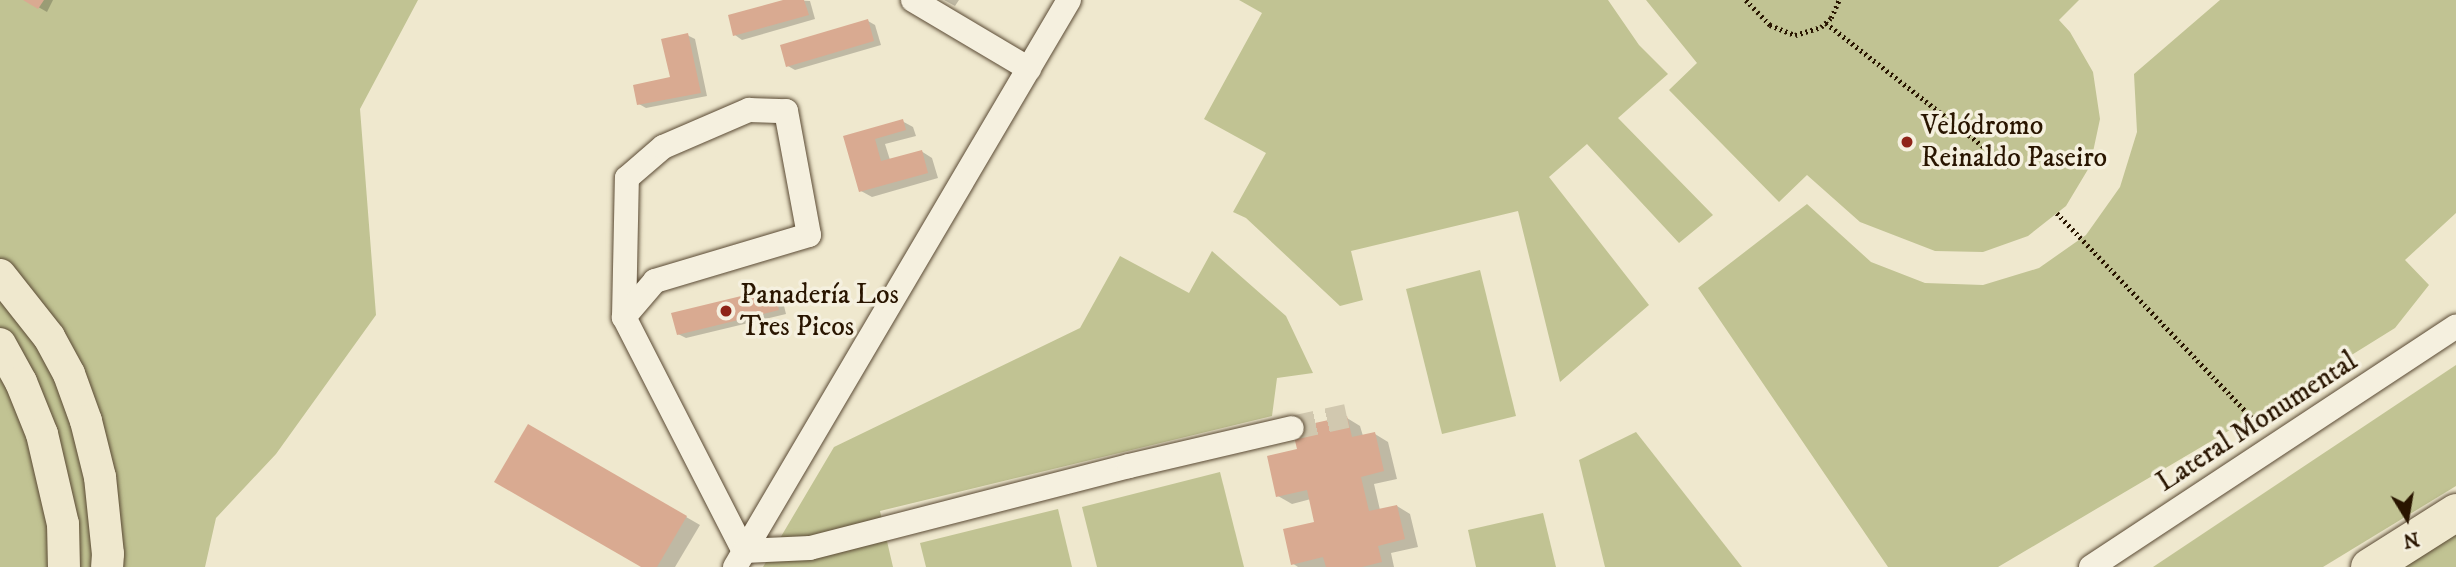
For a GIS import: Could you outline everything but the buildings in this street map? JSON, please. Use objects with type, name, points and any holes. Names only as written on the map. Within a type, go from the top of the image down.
[{"type":"highway","points":[[2369,567],[2456,512]]},
{"type":"main road","points":[[0,275],[49,337],[69,374],[86,421],[100,477],[107,567]]},
{"type":"main road","points":[[0,344],[21,382],[42,435],[63,524],[64,567]]},
{"type":"street","points":[[913,0],[1029,69]]},
{"type":"street","points":[[739,559],[1069,0]]},
{"type":"street","points":[[624,317],[655,281],[809,235],[786,111],[750,110],[663,147],[626,178],[624,317],[739,559]]},
{"type":"street","name":"Lateral Monumental","points":[[2091,567],[2456,326]]},
{"type":"street","points":[[739,559],[810,548],[1129,466],[1292,428]]},
{"type":"path","points":[[1746,0],[1770,25],[1782,32],[1809,33],[1826,23],[1839,0]]},
{"type":"path","points":[[1826,23],[2012,169]]},
{"type":"path","points":[[2057,213],[2277,444]]},
{"type":"green space","points":[[0,0],[418,0],[360,109],[376,315],[276,454],[216,518],[205,567],[0,567]]},
{"type":"green space","points":[[1239,0],[1608,0],[1639,45],[1668,74],[1618,118],[1713,215],[1679,243],[1587,144],[1549,177],[1649,305],[1560,382],[1518,211],[1351,251],[1363,300],[1340,306],[1246,218],[1233,212],[1266,153],[1204,119],[1262,13]]},
{"type":"green space","name":"Velódromo Reinaldo Paseiro","points":[[1646,0],[2079,0],[2059,20],[2070,32],[2093,72],[2100,119],[2090,166],[2066,206],[2028,236],[1983,252],[1935,251],[1860,222],[1807,175],[1779,202],[1669,90],[1697,63]]},
{"type":"green space","points":[[2220,0],[2456,0],[2456,213],[2405,260],[2429,285],[2395,328],[2252,417],[1998,567],[1888,567],[1698,288],[1807,204],[1871,262],[1925,283],[1983,285],[2039,268],[2086,235],[2120,187],[2137,132],[2134,74]]},
{"type":"green space","points":[[1212,251],[1286,316],[1313,373],[1277,378],[1272,416],[880,511],[893,567],[763,567],[834,447],[1080,328],[1120,256],[1189,293]]},
{"type":"green space","points":[[1480,270],[1516,416],[1442,434],[1406,289]]},
{"type":"green space","points":[[2456,365],[2456,486],[2323,567],[2153,567]]},
{"type":"green space","points":[[1636,432],[1742,567],[1605,567],[1579,460]]},
{"type":"green space","points":[[1220,472],[1244,567],[1097,567],[1082,507]]},
{"type":"green space","points":[[1058,509],[1072,567],[926,567],[920,543]]},
{"type":"green space","points":[[1543,513],[1556,567],[1476,567],[1468,530]]},
{"type":"green space","points":[[2456,534],[2456,567],[2404,567]]},
{"type":"tunnel","points":[[1292,428],[1347,416]]},
{"type":"place","name":"Velódromo Reinaldo Paseiro","points":[[1907,142]]},
{"type":"place","name":"Panadería Los Tres Picos","points":[[726,311]]}]
